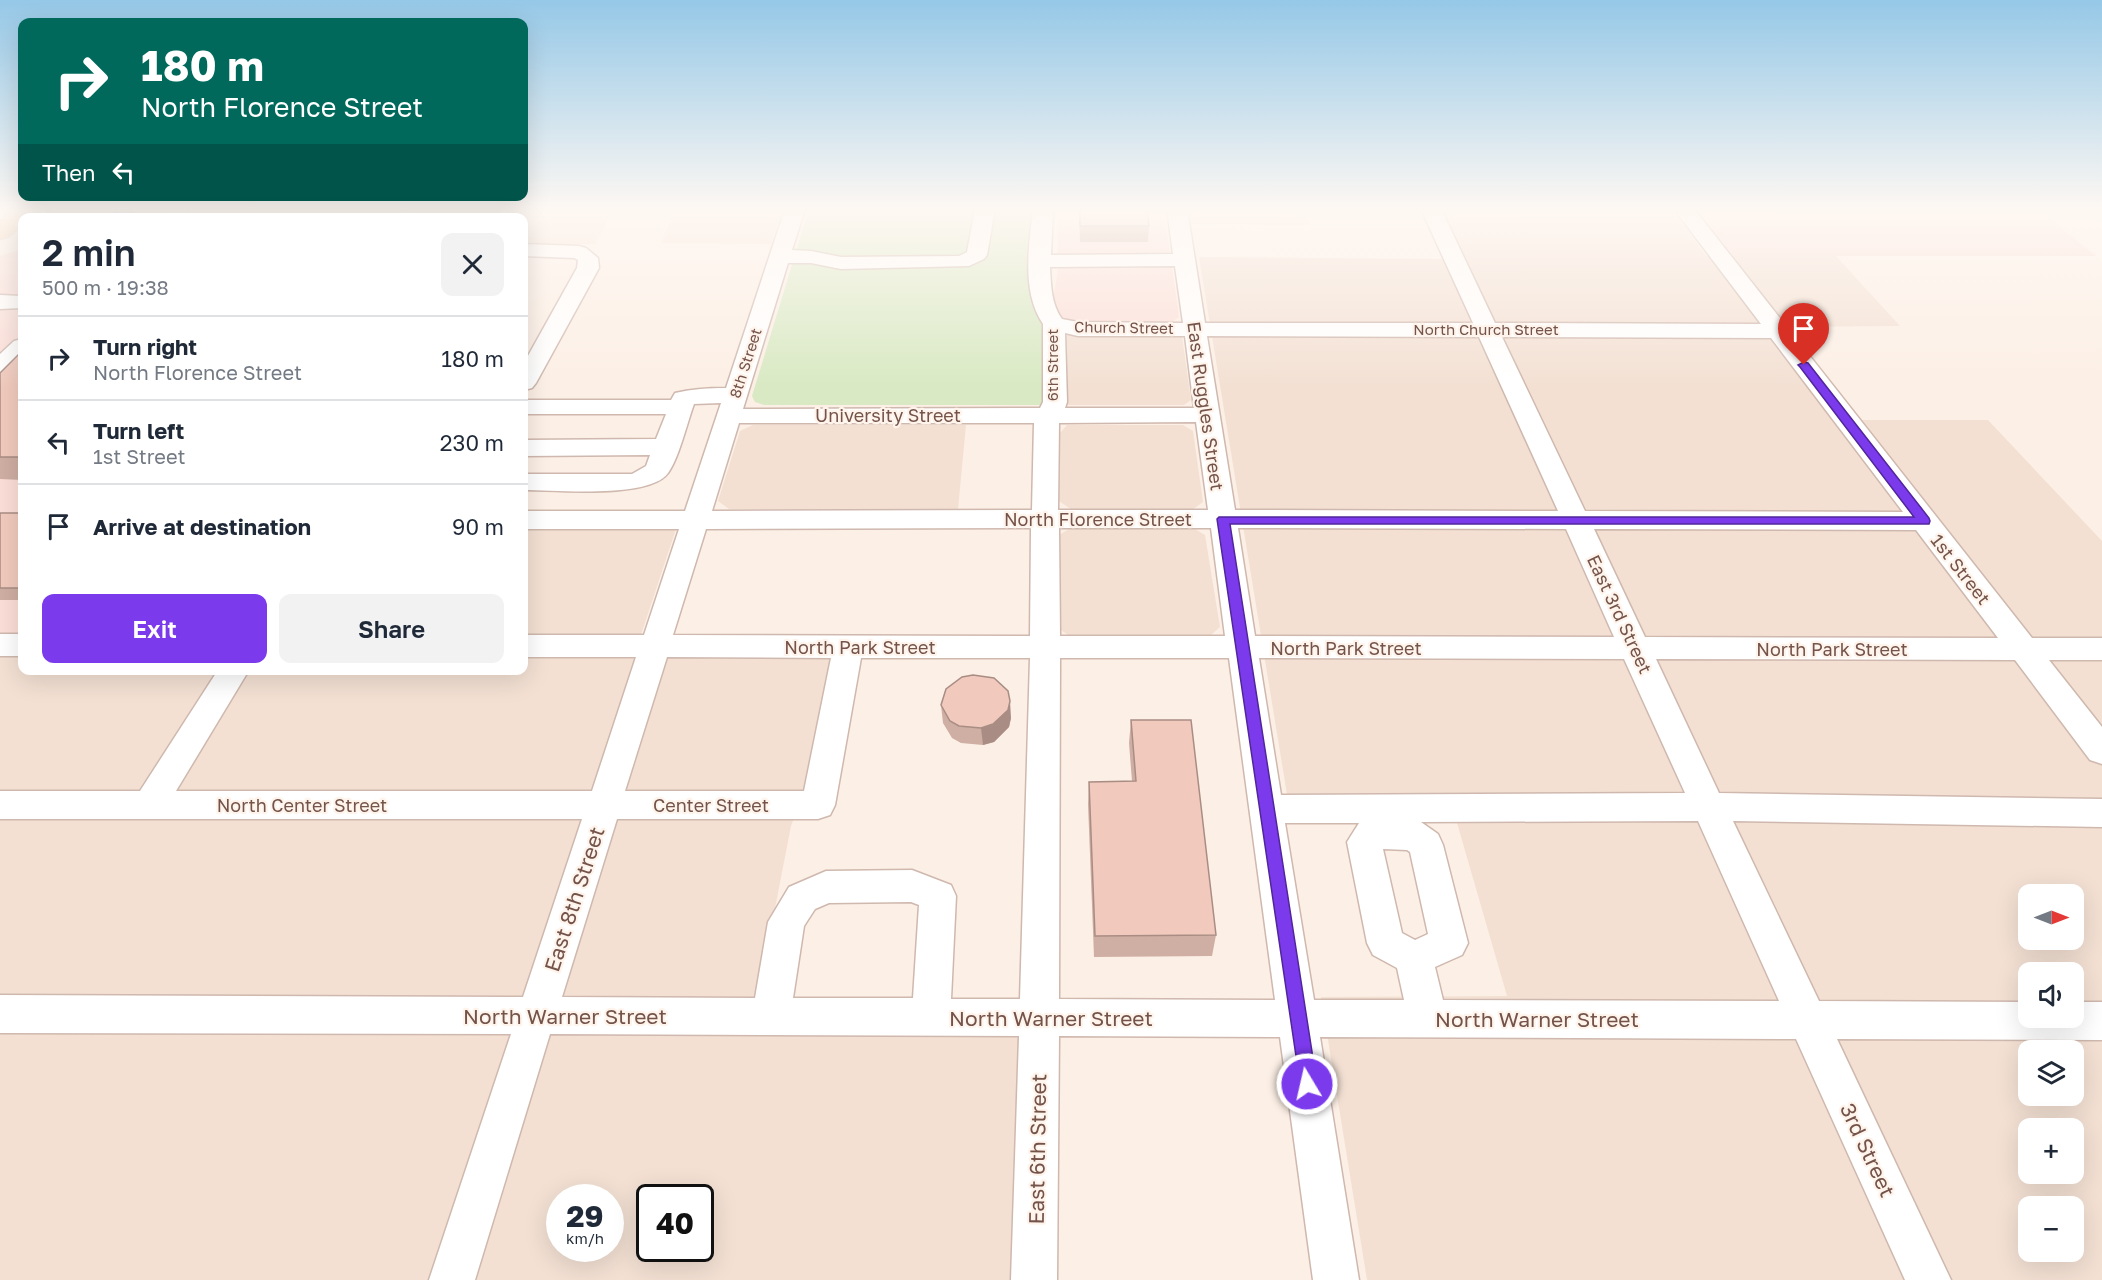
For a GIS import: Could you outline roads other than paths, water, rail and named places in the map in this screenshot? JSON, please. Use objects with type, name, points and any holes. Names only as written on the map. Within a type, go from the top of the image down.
[{"type":"street","points":[[528,376],[588,269]]},
{"type":"street","name":"8th Street","points":[[696,519],[775,269]]},
{"type":"street","name":"6th Street","points":[[1042,269],[1041,291],[1046,316],[1054,324],[1055,402],[1049,415]]},
{"type":"street","name":"East Ruggles Street","points":[[1185,269],[1336,1280]]},
{"type":"street","name":"East 3rd Street","points":[[1459,269],[1808,1020]]},
{"type":"street","name":"1st Street","points":[[1730,269],[2102,751]]},
{"type":"street","points":[[0,302],[18,302]]},
{"type":"street","name":"Church Street","points":[[1054,324],[1078,328],[1195,328]]},
{"type":"street","name":"North Church Street","points":[[1195,328],[1777,330]]},
{"type":"street","points":[[0,367],[18,350]]},
{"type":"street","name":"University Street","points":[[680,407],[684,398],[705,394],[731,406],[1049,415],[1208,415]]},
{"type":"street","points":[[528,407],[680,407],[657,470],[649,477],[633,483],[528,482]]},
{"type":"street","points":[[1044,647],[1045,426],[1049,415]]},
{"type":"street","points":[[528,448],[666,447]]},
{"type":"street","points":[[560,520],[578,482]]},
{"type":"street","name":"East 8th Street","points":[[452,1280],[696,519]]},
{"type":"street","name":"North Florence Street","points":[[528,520],[1924,521]]},
{"type":"street","points":[[0,645],[18,645]]},
{"type":"street","name":"North Park Street","points":[[528,646],[2102,650]]},
{"type":"street","name":"Center Street","points":[[604,805],[818,805],[848,647]]},
{"type":"street","name":"East 6th Street","points":[[1034,1280],[1045,728],[1044,647]]},
{"type":"street","points":[[149,805],[231,675]]},
{"type":"street","name":"North Center Street","points":[[0,804],[604,805]]},
{"type":"street","points":[[1266,809],[1709,807],[2102,813]]},
{"type":"street","points":[[771,1017],[786,922],[802,898],[826,887],[912,886],[938,896],[931,1017]]},
{"type":"street","points":[[1414,958],[1428,1019]]},
{"type":"street","name":"North Warner Street","points":[[0,1014],[2102,1021]]},
{"type":"street","name":"3rd Street","points":[[1808,1020],[1928,1280]]}]
